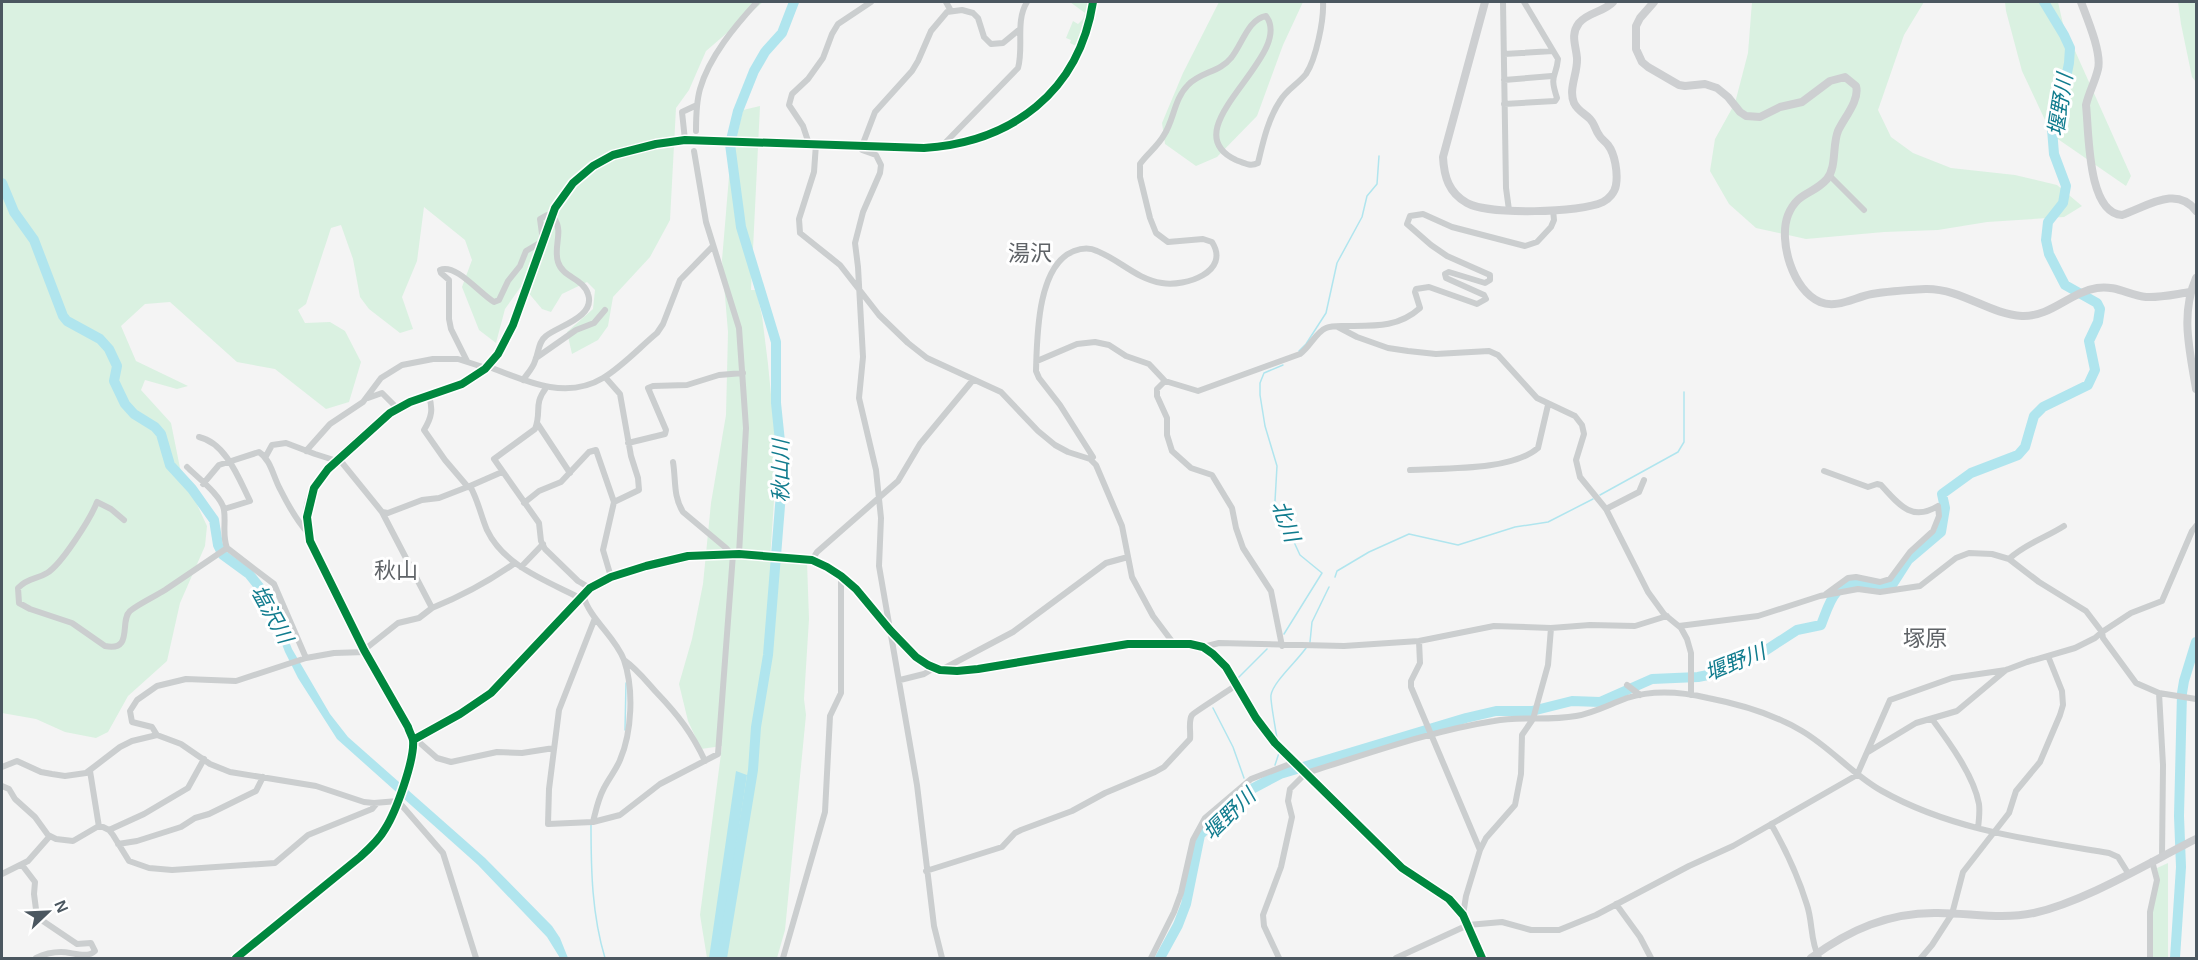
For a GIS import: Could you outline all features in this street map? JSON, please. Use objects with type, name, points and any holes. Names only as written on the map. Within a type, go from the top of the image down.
[{"type":"street","points":[[696,131],[697,105],[701,87],[713,60],[757,2]]},
{"type":"street","points":[[871,2],[838,24],[817,68],[792,94],[789,105],[812,144],[814,172],[799,219],[800,233],[840,265],[879,315],[927,358],[1001,392],[1038,431],[1055,445],[1090,459],[1096,465],[1122,526],[1129,568],[1141,596],[1161,629],[1174,644]]},
{"type":"street","points":[[946,2],[951,11]]},
{"type":"street","points":[[941,147],[1018,68],[1020,29],[1023,8],[1027,2]]},
{"type":"street","points":[[656,144],[685,140],[941,147],[987,137],[1008,127],[1030,112],[1053,90],[1069,69],[1088,25],[1093,2]]},
{"type":"street","points":[[1093,457],[1036,371],[1040,314],[1048,278],[1067,254],[1084,248],[1096,250],[1137,275],[1161,283],[1188,282],[1205,275],[1213,268],[1217,256],[1212,242],[1203,239],[1168,242],[1156,233],[1140,177],[1140,164],[1164,137],[1181,94],[1187,85],[1223,66],[1232,58],[1256,20],[1266,16],[1271,30],[1263,56],[1240,87],[1216,129],[1217,140],[1227,156],[1246,164],[1258,163],[1271,120],[1281,99],[1310,67],[1322,24],[1323,2]]},
{"type":"street","points":[[1485,2],[1443,157],[1444,171],[1448,185],[1468,204],[1509,210],[1553,210],[1598,204],[1605,201],[1614,191],[1617,174],[1611,148],[1600,136],[1592,121],[1575,106],[1572,94],[1577,65],[1573,38],[1575,29],[1584,18],[1605,9],[1613,2]]},
{"type":"street","points":[[1503,2],[1506,188],[1509,210]]},
{"type":"street","points":[[1504,104],[1557,98],[1552,85],[1552,76],[1558,59],[1524,2]]},
{"type":"street","points":[[1654,2],[1636,26],[1636,49],[1642,62],[1679,84],[1685,86],[1705,84],[1717,88],[1746,116],[1766,116],[1780,107],[1802,102],[1834,78],[1845,77],[1853,82],[1858,91],[1835,138],[1830,175],[1819,186],[1801,196],[1793,206],[1785,225],[1787,254],[1798,282],[1804,291],[1820,302],[1830,305],[1875,294],[1927,289],[1943,290],[1960,294],[2010,314],[2030,316],[2054,308],[2088,290],[2097,288],[2115,288],[2147,297],[2191,292]]},
{"type":"street","points":[[2081,2],[2098,59],[2098,69],[2086,105],[2094,180],[2103,202],[2108,210],[2122,215],[2176,197],[2184,199],[2196,211]]},
{"type":"street","points":[[942,958],[934,926],[917,785],[879,566],[881,518],[876,470],[859,398],[862,357],[855,243],[857,230],[880,173],[881,165],[876,155],[862,150],[862,146],[875,112],[912,71],[931,31],[951,11],[962,10],[978,18],[984,37],[991,44],[1003,43],[1020,29]]},
{"type":"street","points":[[1504,54],[1553,51]]},
{"type":"street","points":[[1504,80],[1552,76]]},
{"type":"street","points":[[685,140],[682,112],[697,105]]},
{"type":"street","points":[[595,618],[559,710],[549,789],[548,824],[593,822],[620,815],[660,784],[718,754],[746,428],[739,328],[713,246],[694,151]]},
{"type":"street","points":[[1830,175],[1864,210]]},
{"type":"street","points":[[1036,361],[1077,344],[1095,342],[1109,345],[1126,356],[1149,363],[1165,381],[1198,391],[1300,354],[1309,348],[1319,331],[1336,326],[1387,326],[1401,322],[1411,317],[1420,308],[1414,292],[1422,287],[1429,287],[1477,304],[1486,299],[1481,293],[1444,276],[1449,272],[1485,283],[1490,280],[1490,275],[1447,256],[1431,245],[1407,224],[1410,216],[1423,214],[1452,226],[1525,246],[1538,242],[1551,227],[1554,220],[1553,210]]},
{"type":"street","points":[[467,362],[448,319],[448,280],[440,270],[447,268],[460,274],[486,297],[494,302],[499,300],[508,281],[520,266],[526,251],[543,241],[540,219],[547,215],[554,218],[559,230],[555,252],[559,265],[567,275],[583,285],[589,300],[584,312],[565,326],[544,337],[536,358],[523,381]]},
{"type":"street","points":[[368,398],[381,378],[402,365],[446,358],[458,358],[546,388],[580,386],[605,377],[657,333],[663,324],[680,280],[713,246]]},
{"type":"street","points":[[2196,278],[2191,292],[2187,319],[2196,389]]},
{"type":"street","points":[[308,534],[308,510],[314,489],[338,460],[397,408],[462,384],[486,367],[507,340],[523,296]]},
{"type":"street","points":[[536,358],[576,330],[594,323],[605,310]]},
{"type":"street","points":[[1336,326],[1357,337],[1388,348],[1437,354],[1489,351],[1498,355],[1537,398],[1575,416],[1582,425],[1584,434],[1576,460],[1580,477],[1606,509],[1648,592],[1667,616],[1679,626],[1687,639],[1691,653],[1691,695]]},
{"type":"street","points":[[628,443],[665,434],[666,430],[648,388],[687,385],[719,375],[743,373]]},
{"type":"street","points":[[605,377],[621,394],[628,443],[639,490],[614,502]]},
{"type":"street","points":[[812,560],[818,552],[898,481],[920,444],[973,380]]},
{"type":"street","points":[[1165,381],[1157,389],[1157,396],[1167,418],[1169,444],[1172,451],[1191,468],[1212,476],[1227,499],[1244,548],[1271,591],[1282,646]]},
{"type":"street","points":[[546,388],[537,401],[535,429],[494,459],[539,523],[543,544],[554,559],[578,581],[590,588]]},
{"type":"street","points":[[306,451],[330,424],[368,398],[381,393],[397,408]]},
{"type":"street","points":[[429,396],[432,407],[431,417],[424,430],[445,460],[469,487],[494,542],[518,565],[581,596],[586,607],[612,639],[624,659],[673,709],[693,736],[705,761]]},
{"type":"street","points":[[1410,470],[1490,465],[1521,459],[1538,448],[1548,405]]},
{"type":"street","points":[[537,423],[570,472]]},
{"type":"street","points":[[199,437],[210,442],[231,462],[250,501],[224,509]]},
{"type":"street","points":[[266,456],[272,445],[277,443],[296,445],[306,451],[338,460],[382,512],[432,608]]},
{"type":"street","points":[[524,502],[539,491],[561,482],[589,452],[596,450],[614,502],[603,550],[611,577]]},
{"type":"street","points":[[203,484],[219,465],[259,452],[266,456],[278,486],[297,521],[308,534],[317,558],[365,651],[416,742],[437,758],[452,762],[497,752],[522,753],[554,748]]},
{"type":"street","points":[[673,462],[675,497],[678,505],[683,512],[734,554]]},
{"type":"street","points":[[187,467],[220,500],[224,509],[227,548],[274,584],[305,659]]},
{"type":"street","points":[[382,512],[388,513],[422,500],[439,498],[502,471]]},
{"type":"street","points":[[1824,471],[1868,487],[1881,485],[1903,508],[1914,513],[1923,513],[1938,506],[1939,516],[1933,531],[1910,552],[1890,579],[1880,582],[1857,578],[1842,581],[1826,595]]},
{"type":"street","points":[[1606,509],[1639,492],[1644,480]]},
{"type":"street","points":[[124,520],[111,509],[97,502],[87,524],[54,568],[42,576],[25,581],[18,588],[19,603],[30,609],[61,618],[105,646],[111,647],[123,639],[126,631],[124,621],[128,612],[227,548]]},
{"type":"street","points":[[2009,559],[2026,545],[2044,539],[2064,526]]},
{"type":"street","points":[[1396,958],[1468,925],[1502,922],[1531,930],[1559,930],[1733,846],[1857,775],[1890,700],[1953,678],[2006,670],[2075,648],[2095,638],[2131,613],[2162,601],[2196,526]]},
{"type":"street","points":[[157,735],[152,727],[132,722],[130,711],[137,700],[157,686],[186,679],[236,681],[248,679],[292,662],[334,653],[365,651],[398,623],[419,618],[432,608],[470,592],[518,565],[543,544]]},
{"type":"street","points":[[1679,626],[1758,616],[1826,595],[1858,589],[1896,591],[1920,586],[1956,558],[1969,553],[1992,554],[2009,559],[2086,611],[2136,683],[2159,693],[2196,699]]},
{"type":"street","points":[[236,958],[360,857],[386,829],[405,782],[416,742],[428,732],[491,693],[590,588],[611,577],[669,559],[708,554],[734,554],[812,560],[841,576],[916,657],[937,669],[957,671],[1128,644],[1174,644],[1203,647],[1219,643],[1344,646],[1419,641],[1494,626],[1551,628],[1590,625],[1635,626],[1667,616]]},
{"type":"street","points":[[900,680],[937,669],[1013,633],[1106,563],[1128,557]]},
{"type":"street","points":[[783,958],[825,812],[830,716],[831,709],[841,693],[841,576]]},
{"type":"street","points":[[1857,578],[1865,590]]},
{"type":"street","points":[[1463,915],[1466,896],[1480,850],[1486,838],[1515,805],[1521,774],[1522,735],[1533,719],[1548,665],[1551,628]]},
{"type":"street","points":[[1419,641],[1420,663],[1411,681],[1411,687],[1480,850]]},
{"type":"street","points":[[1203,647],[1226,667],[1256,718],[1275,743],[1402,868],[1449,899],[1463,915],[1482,958]]},
{"type":"street","points":[[1921,958],[1952,914],[1963,872],[2009,813],[2016,791],[2040,762],[2060,715],[2063,705],[2062,691],[2048,656]]},
{"type":"street","points":[[593,822],[597,803],[621,759],[627,736],[629,689],[624,659]]},
{"type":"street","points":[[1868,752],[1916,723],[1957,711],[2006,670]]},
{"type":"street","points":[[926,871],[1002,847],[1021,830],[1072,811],[1164,767],[1190,739],[1193,713],[1215,701],[1236,685]]},
{"type":"street","points":[[1626,685],[1640,695]]},
{"type":"street","points":[[1279,958],[1264,926],[1263,915],[1281,867],[1292,817],[1288,801],[1290,789],[1305,772],[1432,734],[1497,720],[1558,719],[1578,716],[1640,695],[1677,693],[1708,698],[1786,723],[1803,732],[1857,775],[1882,791],[1917,807],[1994,834],[2109,853],[2118,857],[2128,873]]},
{"type":"street","points":[[2159,693],[2163,765],[2162,856]]},
{"type":"street","points":[[401,713],[413,728],[428,732]]},
{"type":"street","points":[[1932,719],[1959,760],[1977,795],[1978,828]]},
{"type":"street","points":[[2,767],[12,761],[17,761],[41,772],[65,776],[90,771],[120,747],[132,741],[157,735],[181,744],[219,769],[230,772],[316,786],[364,802],[377,803],[399,798]]},
{"type":"street","points":[[109,830],[144,814],[188,788],[204,759]]},
{"type":"street","points":[[1151,958],[1174,912],[1181,893],[1193,840],[1205,818],[1251,779],[1295,763]]},
{"type":"street","points":[[90,771],[99,827]]},
{"type":"street","points":[[118,844],[137,841],[181,827],[195,818],[256,791],[263,777]]},
{"type":"street","points":[[2,786],[9,789],[15,799],[35,817],[50,836],[56,839],[73,841],[99,827],[109,830],[129,861],[149,868],[172,870],[275,863],[304,837],[372,809],[377,803]]},
{"type":"street","points":[[399,798],[443,853],[476,958]]},
{"type":"street","points":[[1771,824],[1790,856],[1804,896],[1812,924],[1812,939],[1816,957],[1850,932],[1881,920],[1910,914],[2005,917],[2031,914],[2059,906],[2196,839]]},
{"type":"street","points":[[2,874],[28,861],[50,836]]},
{"type":"street","points":[[2150,958],[2150,912],[2157,880],[2152,861]]},
{"type":"street","points":[[22,865],[35,882],[37,917],[77,944],[91,943],[95,951],[88,955],[62,952],[36,958]]},
{"type":"street","points":[[1616,904],[1640,937],[1649,958]]},
{"type":"green space","points":[[2,2],[763,2],[706,51],[689,90],[676,108],[670,220],[650,257],[613,297],[608,326],[598,340],[572,354],[567,332],[593,309],[595,290],[587,282],[562,294],[551,312],[542,309],[522,285],[505,309],[496,343],[479,330],[462,287],[472,260],[465,240],[424,207],[417,261],[402,297],[413,329],[400,333],[369,309],[360,297],[353,259],[341,225],[331,228],[306,304],[298,310],[305,323],[330,322],[345,331],[361,362],[349,402],[326,409],[275,369],[237,362],[170,302],[145,304],[121,326],[136,361],[188,386],[177,389],[145,380],[141,390],[171,423],[180,468],[207,526],[205,546],[180,603],[167,661],[128,696],[108,732],[96,738],[65,732],[36,719],[2,713]]},
{"type":"green space","points":[[1070,2],[1092,2],[1078,47],[1066,38],[1073,21],[1078,24],[1085,13]]},
{"type":"green space","points":[[1219,2],[1303,2],[1283,45],[1257,116],[1217,157],[1196,166],[1165,144],[1162,123],[1183,73]]},
{"type":"green space","points":[[1752,2],[1924,2],[1904,35],[1878,110],[1891,137],[1913,153],[1951,168],[2015,175],[2057,185],[2082,206],[2064,217],[1987,222],[1938,230],[1806,239],[1756,228],[1729,204],[1710,171],[1715,139],[1735,103],[1748,53]]},
{"type":"green space","points":[[2005,2],[2058,2],[2063,24],[2131,176],[2126,186],[2052,135],[2022,71]]},
{"type":"green space","points":[[2178,2],[2196,4],[2196,82],[2192,77]]},
{"type":"green space","points":[[760,106],[751,290],[756,290],[762,316],[777,456],[770,560],[807,562],[809,619],[804,699],[806,715],[785,930],[777,958],[707,958],[700,915],[722,746],[701,749],[688,721],[679,684],[692,639],[703,584],[711,503],[726,415],[728,332],[722,260],[730,165],[743,110]]},
{"type":"green space","points":[[2168,863],[2168,958],[2151,958],[2151,912],[2159,878],[2157,868]]},
{"type":"water","points":[[244,575],[260,581],[270,594],[292,649],[330,714],[348,737],[485,858],[552,926],[568,958],[560,958],[547,937],[478,865],[337,739],[298,678],[266,603],[255,586]]},
{"type":"water","points":[[736,771],[747,775],[719,958],[709,958]]},
{"type":"waterway","name":"秋山川","points":[[722,958],[753,770],[756,727],[768,655],[782,481],[776,403],[776,342],[741,227],[730,144],[738,111],[754,71],[765,52],[782,33],[794,2]]},
{"type":"waterway","name":"堰野川","points":[[1160,958],[1178,925],[1186,904],[1200,835],[1218,816],[1248,791],[1280,774],[1466,718],[1496,711],[1532,711],[1572,701],[1600,702],[1652,679],[1708,675],[1731,661],[1754,658],[1797,630],[1821,625],[1835,594],[1846,585],[1892,585],[1908,560],[1941,532],[1945,508],[1942,494],[1971,473],[2018,455],[2025,447],[2034,416],[2043,407],[2088,385],[2095,370],[2089,341],[2098,322],[2100,309],[2097,303],[2065,285],[2049,254],[2046,240],[2048,222],[2063,203],[2066,186],[2054,154],[2052,129],[2054,108],[2066,78],[2070,48],[2044,2]]},
{"type":"waterway","name":"北川","points":[[1299,351],[1326,313],[1337,263],[1362,217],[1367,196],[1377,184],[1379,156]]},
{"type":"waterway","name":"塩沢川","points":[[2,183],[14,212],[34,240],[63,316],[67,321],[100,339],[109,349],[117,366],[114,381],[125,404],[134,414],[155,427],[161,434],[170,465],[192,489],[214,520],[218,545],[223,555],[249,574],[261,589]]},
{"type":"waterway","name":"北川","points":[[1283,365],[1264,373],[1260,383],[1265,426],[1277,466],[1275,501],[1300,555],[1322,573],[1284,634]]},
{"type":"waterway","points":[[1600,495],[1678,452],[1684,442],[1684,392]]},
{"type":"waterway","points":[[1335,577],[1337,571],[1369,552],[1409,534],[1458,545],[1515,527],[1548,522],[1593,499]]},
{"type":"waterway","points":[[1310,642],[1312,622],[1329,587]]},
{"type":"waterway","points":[[2175,958],[2181,867],[2179,816],[2182,693],[2196,642]]},
{"type":"waterway","points":[[1277,739],[1271,695],[1281,678],[1306,648]]},
{"type":"waterway","name":"北川","points":[[1237,679],[1267,649]]},
{"type":"waterway","points":[[625,730],[626,683]]},
{"type":"waterway","name":"北川","points":[[1213,708],[1233,747],[1244,778]]},
{"type":"waterway","points":[[1275,765],[1279,753]]},
{"type":"waterway","name":"堰野川","points":[[1265,781],[1268,776]]},
{"type":"waterway","points":[[591,825],[595,909],[605,958]]},
{"type":"tunnel","points":[[523,296],[544,235],[563,198],[576,182],[591,168],[611,156],[656,144]]},
{"type":"cycle path","points":[[236,958],[377,841],[394,811],[404,785],[413,749],[413,740],[408,727],[364,650],[310,541],[307,517],[314,488],[328,469],[390,413],[410,402],[462,384],[485,369],[498,354],[513,325],[555,208],[573,183],[593,166],[613,155],[656,144],[685,140],[924,148],[956,144],[986,135],[1012,123],[1036,107],[1057,86],[1073,62],[1085,34],[1093,2]]},
{"type":"cycle path","points":[[413,740],[460,714],[491,693],[590,588],[611,577],[688,556],[739,554],[812,560],[841,576],[856,589],[916,657],[940,670],[978,669],[1128,644],[1190,644],[1203,647],[1226,667],[1256,718],[1275,743],[1402,868],[1449,899],[1463,915],[1482,958]]},
{"type":"district","name":"湯沢","points":[[1030,253]]},
{"type":"district","name":"秋山","points":[[396,570]]},
{"type":"district","name":"塚原","points":[[1925,638]]}]
